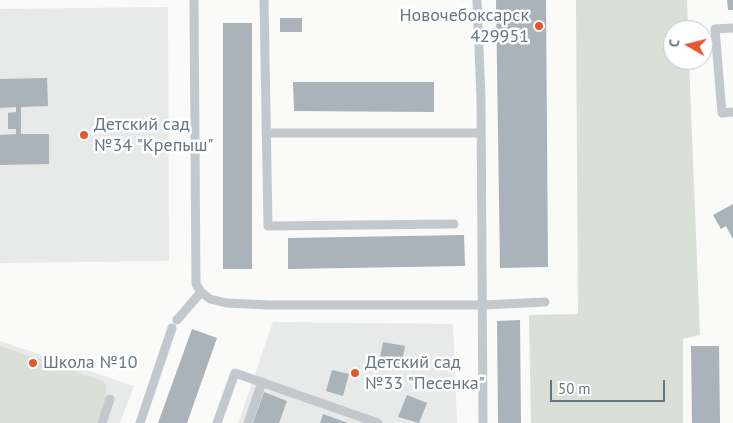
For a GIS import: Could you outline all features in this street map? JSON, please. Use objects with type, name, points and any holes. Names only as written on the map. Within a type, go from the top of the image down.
[{"type":"lane","points":[[194,0],[196,284],[201,292],[210,299],[226,303],[269,305],[484,305],[545,302]]},
{"type":"lane","points":[[264,0],[268,226],[454,224]]},
{"type":"lane","points":[[477,0],[484,305],[483,423]]},
{"type":"lane","points":[[733,28],[715,29],[722,112],[733,112]]},
{"type":"lane","points":[[266,133],[481,133]]},
{"type":"lane","points":[[140,423],[175,324],[201,292]]},
{"type":"lane","points":[[217,423],[235,373],[378,423]]},
{"type":"lane","points":[[248,423],[262,382]]},
{"type":"lane","points":[[102,423],[110,399]]},
{"type":"shaded area","points":[[576,0],[687,0],[688,20],[663,20],[663,70],[689,70],[700,335],[683,339],[683,423],[531,423],[529,315],[578,314]]},
{"type":"shaded area","name":"Детский сад №34 \"Крепыш\"","points":[[168,7],[169,261],[0,263],[0,9]]},
{"type":"shaded area","name":"Детский сад №33 \"Песенка\"","points":[[273,322],[453,324],[457,423],[238,423]]},
{"type":"shaded area","name":"Школа №10","points":[[0,341],[134,386],[120,423],[0,423]]},
{"type":"shaded area","name":"Школа №10","points":[[0,346],[103,381],[106,386],[106,397],[97,423],[0,423]]},
{"type":"building","points":[[496,0],[546,0],[548,267],[500,268]]},
{"type":"building","points":[[727,0],[733,0],[733,10],[728,10]]},
{"type":"building","points":[[280,18],[302,18],[302,32],[280,32]]},
{"type":"building","points":[[223,23],[252,23],[252,269],[223,269]]},
{"type":"building","points":[[47,78],[48,106],[21,107],[21,134],[49,134],[49,164],[0,165],[0,135],[16,134],[16,129],[8,129],[8,113],[16,112],[16,107],[0,108],[0,79]]},
{"type":"building","points":[[293,82],[434,82],[434,112],[294,111]]},
{"type":"building","points":[[733,204],[733,239],[726,226],[721,229],[713,215]]},
{"type":"building","points":[[464,235],[465,266],[288,269],[288,238]]},
{"type":"building","points":[[520,320],[521,423],[498,423],[497,321]]},
{"type":"building","points":[[192,329],[217,338],[187,423],[158,423]]},
{"type":"building","points":[[383,342],[405,346],[401,368],[379,363]]},
{"type":"building","points":[[691,346],[719,346],[720,423],[692,423]]},
{"type":"building","points":[[332,370],[349,374],[343,396],[326,391]]},
{"type":"building","points":[[264,392],[287,401],[279,423],[253,423]]},
{"type":"building","points":[[407,395],[427,403],[419,423],[398,417]]},
{"type":"building","points":[[323,414],[348,423],[320,423]]},
{"type":"place","name":"Новочебоксарск 429951","points":[[539,26]]},
{"type":"place","name":"Детский сад №34 \"Крепыш\"","points":[[84,135]]},
{"type":"place","name":"Школа №10","points":[[33,363]]},
{"type":"place","name":"Детский сад №33 \"Песенка\"","points":[[355,373]]}]
